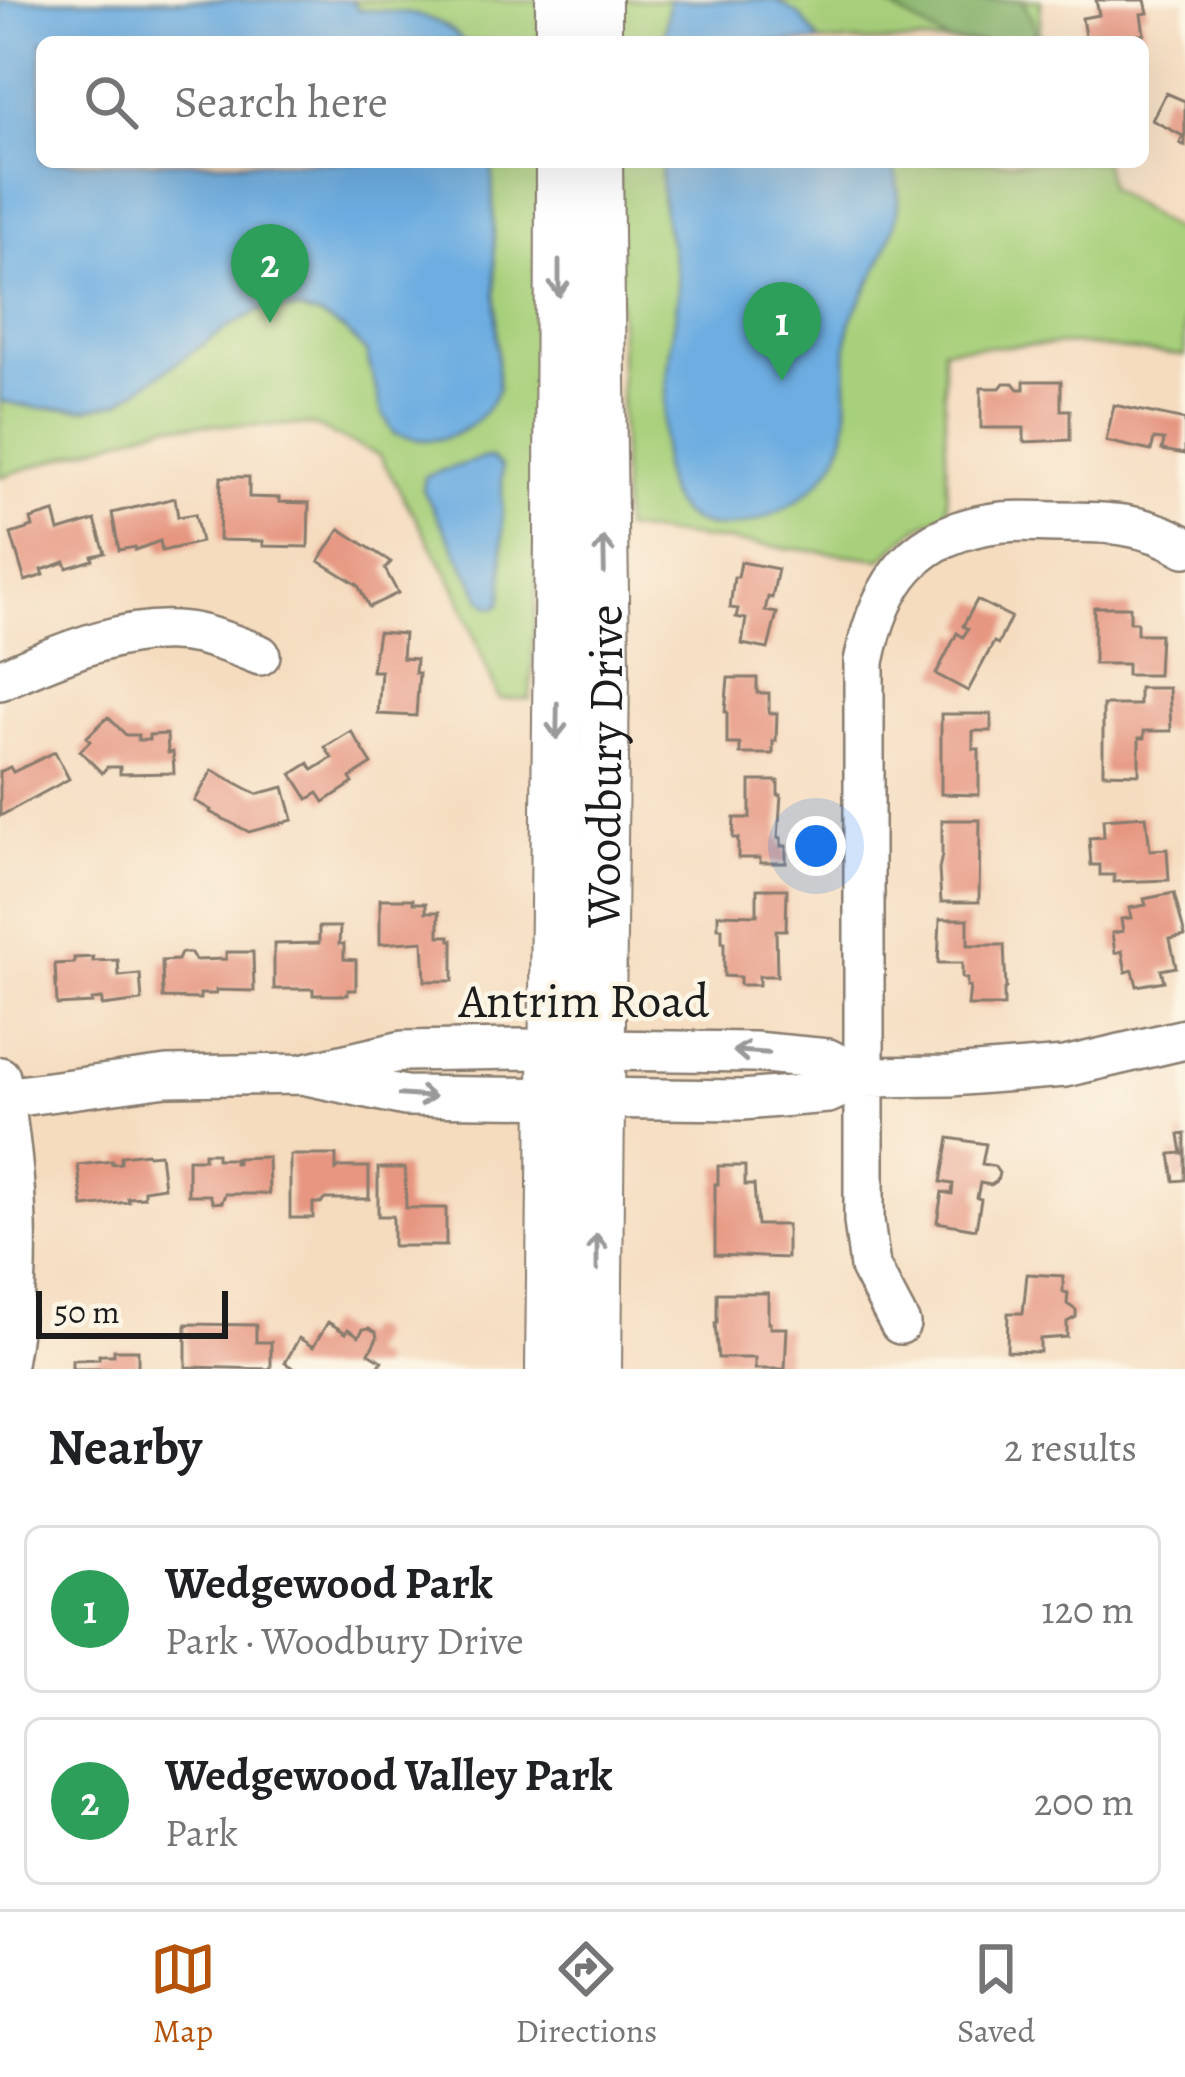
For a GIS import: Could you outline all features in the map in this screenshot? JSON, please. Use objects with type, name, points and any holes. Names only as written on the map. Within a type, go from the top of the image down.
[{"type":"main road","points":[[560,0],[560,36]]},
{"type":"main road","points":[[597,0],[597,36]]},
{"type":"main road","name":"Woodbury Drive","points":[[560,168],[559,581],[577,1049]]},
{"type":"main road","name":"Woodbury Drive","points":[[550,1369],[576,1100],[605,668],[598,168]]},
{"type":"main road","name":"Woodbury Drive","points":[[576,1100],[597,1369]]},
{"type":"street","points":[[900,1324],[870,1267],[864,1221],[864,662],[871,626],[886,590],[907,563],[938,540],[972,528],[1004,522],[1114,522],[1144,528],[1185,548]]},
{"type":"street","points":[[0,680],[109,639],[153,632],[195,633],[260,655]]},
{"type":"street","name":"Antrim Road","points":[[302,1074],[405,1096],[715,1101],[828,1093],[862,1077],[1065,1067],[1185,1040]]},
{"type":"street","name":"Antrim Road","points":[[2,1088],[167,1076],[302,1074],[403,1051],[718,1050],[828,1059],[862,1077]]},
{"type":"street","points":[[2,1088],[15,1178],[16,1237],[5,1369]]},
{"type":"green space","points":[[0,0],[540,0],[540,36],[36,36],[36,168],[540,168],[539,543],[530,699],[499,699],[455,587],[380,456],[312,425],[165,425],[0,477]]},
{"type":"green space","points":[[616,0],[1041,0],[1039,36],[617,36]]},
{"type":"green space","points":[[879,0],[1022,0],[1037,36],[938,36]]},
{"type":"green space","points":[[617,168],[1105,168],[1109,188],[1185,237],[1185,356],[1072,344],[943,348],[948,513],[918,527],[881,559],[623,529]]},
{"type":"water","points":[[0,0],[352,0],[358,9],[429,19],[457,36],[36,36],[36,168],[492,168],[498,390],[469,426],[437,439],[394,434],[382,412],[366,352],[343,329],[299,310],[261,310],[120,402],[86,409],[36,408],[0,401]]},
{"type":"water","points":[[669,0],[776,0],[801,16],[816,36],[665,36]]},
{"type":"water","points":[[661,168],[893,168],[896,177],[898,208],[890,239],[850,324],[847,419],[839,452],[799,499],[741,525],[714,527],[691,520],[674,504],[665,482],[664,423],[678,288]]},
{"type":"water","points":[[483,458],[502,467],[503,591],[495,607],[482,599],[423,490],[425,476]]},
{"type":"building","points":[[1096,0],[1145,0],[1148,13],[1141,14],[1144,34],[1085,36],[1082,18],[1099,15]]},
{"type":"building","points":[[1166,93],[1185,101],[1185,146],[1180,143],[1183,136],[1152,120]]},
{"type":"building","points":[[1024,381],[1061,381],[1061,410],[1070,410],[1070,440],[1024,442],[1024,428],[981,428],[981,388],[1013,383],[1024,389]]},
{"type":"building","points":[[1114,405],[1185,420],[1185,454],[1162,450],[1164,440],[1154,439],[1151,451],[1106,441]]},
{"type":"building","points":[[221,477],[249,477],[249,497],[309,503],[308,547],[219,540]]},
{"type":"building","points":[[175,498],[178,517],[195,514],[201,542],[162,551],[160,541],[119,550],[112,513]]},
{"type":"building","points":[[54,512],[59,531],[95,520],[105,553],[67,568],[65,562],[42,570],[44,575],[25,581],[11,534],[33,527],[31,519]]},
{"type":"building","points":[[340,529],[391,562],[385,569],[398,593],[369,607],[358,585],[319,561]]},
{"type":"building","points":[[741,562],[778,569],[765,611],[777,613],[768,649],[742,644],[746,619],[736,617],[738,609],[730,608]]},
{"type":"building","points":[[977,600],[1011,617],[968,691],[936,674],[957,633],[963,637],[968,629],[963,626]]},
{"type":"building","points":[[1094,607],[1130,607],[1130,622],[1137,622],[1137,634],[1160,634],[1158,675],[1127,675],[1127,664],[1094,664]]},
{"type":"building","points":[[378,632],[404,634],[402,658],[416,659],[416,716],[378,714],[381,671],[372,671]]},
{"type":"building","points":[[728,678],[757,678],[757,693],[769,693],[769,713],[777,713],[773,754],[740,754],[740,744],[727,744]]},
{"type":"building","points":[[1139,688],[1169,688],[1171,731],[1144,731],[1144,738],[1139,738],[1139,774],[1103,773],[1103,705],[1139,705]]},
{"type":"building","points":[[941,714],[991,714],[991,731],[973,731],[973,749],[979,749],[979,795],[941,794]]},
{"type":"building","points":[[108,717],[126,735],[138,735],[138,740],[167,734],[174,773],[120,774],[120,767],[107,767],[102,773],[80,751]]},
{"type":"building","points":[[351,731],[372,764],[324,802],[318,793],[308,799],[292,774],[309,763],[313,770],[332,758],[325,747]]},
{"type":"building","points":[[55,752],[69,779],[0,816],[0,772],[10,767],[13,772]]},
{"type":"building","points":[[212,770],[257,794],[284,787],[293,820],[249,832],[210,812],[195,801]]},
{"type":"building","points":[[750,781],[778,781],[778,838],[786,846],[786,863],[738,858],[734,818],[750,818]]},
{"type":"building","points":[[1146,816],[1150,850],[1167,849],[1169,880],[1114,882],[1114,875],[1100,875],[1100,865],[1091,865],[1089,838],[1104,837],[1103,819]]},
{"type":"building","points":[[942,820],[980,820],[979,902],[941,902]]},
{"type":"building","points":[[757,889],[787,889],[786,930],[776,930],[777,976],[759,976],[759,985],[740,985],[740,977],[724,976],[718,914],[757,915]]},
{"type":"building","points":[[1174,893],[1185,936],[1170,939],[1176,967],[1161,970],[1164,981],[1137,986],[1133,970],[1126,972],[1122,951],[1115,953],[1112,933],[1123,931],[1121,919],[1131,918],[1129,908],[1146,905],[1144,899]]},
{"type":"building","points":[[380,899],[413,899],[413,903],[426,903],[426,912],[439,912],[439,936],[453,940],[453,981],[425,981],[423,941],[380,944]]},
{"type":"building","points":[[940,919],[968,919],[968,945],[1004,945],[1004,1006],[968,1006],[970,987],[962,978],[962,963],[938,963]]},
{"type":"building","points":[[319,927],[340,927],[344,959],[356,960],[356,990],[348,990],[348,995],[313,995],[313,989],[274,989],[274,944],[319,943]]},
{"type":"building","points":[[226,952],[253,952],[254,991],[216,990],[216,994],[200,994],[200,999],[163,998],[162,961],[178,960],[181,953],[191,953],[195,960],[226,959]]},
{"type":"building","points":[[93,957],[93,961],[118,960],[119,976],[140,974],[142,1001],[102,1006],[102,999],[57,1005],[55,964]]},
{"type":"building","points":[[1185,1134],[1185,1180],[1174,1181],[1170,1154],[1182,1153],[1179,1135]]},
{"type":"building","points":[[949,1138],[986,1144],[982,1164],[994,1166],[999,1173],[991,1185],[980,1183],[976,1229],[937,1222],[942,1192],[952,1194],[953,1184],[941,1182]]},
{"type":"building","points":[[204,1153],[217,1153],[217,1159],[234,1159],[234,1163],[237,1158],[268,1157],[269,1194],[225,1194],[222,1202],[213,1203],[210,1195],[188,1195],[188,1159],[204,1159]]},
{"type":"building","points":[[160,1154],[164,1187],[144,1190],[144,1197],[128,1198],[129,1202],[83,1207],[78,1165],[121,1163],[121,1156]]},
{"type":"building","points":[[290,1155],[336,1155],[336,1170],[369,1167],[369,1199],[325,1199],[313,1203],[313,1218],[290,1218]]},
{"type":"building","points":[[718,1166],[745,1166],[745,1185],[754,1185],[757,1225],[787,1225],[787,1258],[715,1255]]},
{"type":"building","points":[[378,1168],[405,1168],[406,1208],[446,1208],[446,1246],[393,1246],[393,1216],[378,1216]]},
{"type":"building","points":[[1027,1274],[1063,1276],[1063,1292],[1068,1293],[1067,1304],[1076,1310],[1076,1317],[1067,1322],[1067,1337],[1040,1339],[1040,1352],[1007,1351],[1008,1313],[1023,1313]]},
{"type":"building","points":[[717,1293],[768,1293],[770,1328],[787,1328],[785,1369],[755,1369],[755,1358],[718,1358]]},
{"type":"building","points":[[328,1322],[359,1336],[363,1329],[376,1332],[369,1353],[382,1361],[377,1369],[295,1369],[285,1363],[299,1338],[313,1347]]},
{"type":"building","points":[[186,1324],[256,1325],[256,1342],[271,1342],[271,1369],[186,1367]]},
{"type":"building","points":[[114,1350],[138,1350],[138,1369],[72,1369],[72,1360],[99,1359],[99,1355],[114,1355]]},
{"type":"place","name":"Wedgewood Valley Park","points":[[270,323]]},
{"type":"place","name":"Wedgewood Park","points":[[782,381]]}]
